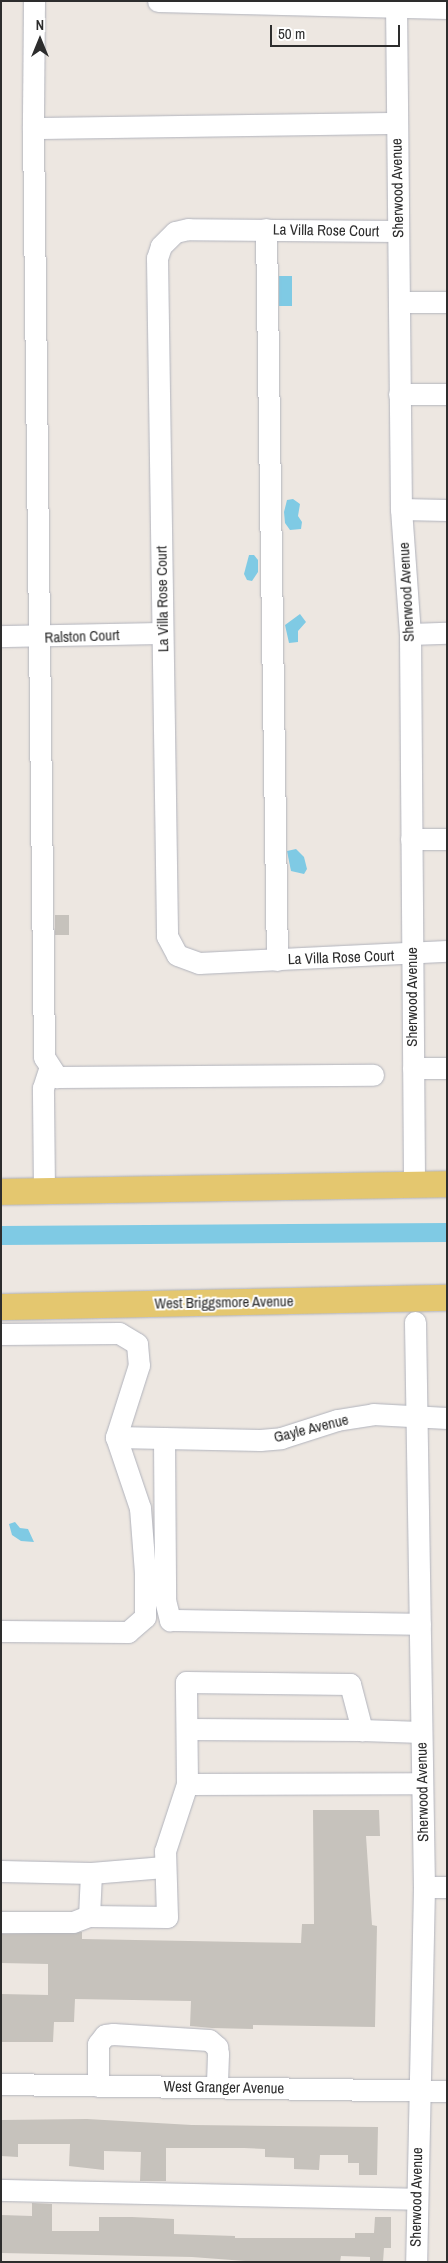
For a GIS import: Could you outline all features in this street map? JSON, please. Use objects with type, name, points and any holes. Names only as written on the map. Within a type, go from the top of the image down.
[{"type":"main road","points":[[1,1192],[447,1184]]},
{"type":"main road","name":"West Briggsmore Avenue","points":[[1,1307],[447,1298]]},
{"type":"street","points":[[34,1],[44,1057],[50,1070],[57,1077],[373,1075]]},
{"type":"street","points":[[158,1],[396,4],[447,8]]},
{"type":"street","name":"Sherwood Avenue","points":[[396,4],[401,510],[410,634],[414,1184]]},
{"type":"street","points":[[34,128],[396,123]]},
{"type":"street","name":"La Villa Rose Court","points":[[398,231],[188,229],[175,232],[161,246],[157,258],[162,633],[169,945],[177,955],[193,962],[277,960],[447,951]]},
{"type":"street","points":[[266,229],[277,960]]},
{"type":"street","points":[[399,302],[447,302]]},
{"type":"street","points":[[400,394],[447,394]]},
{"type":"street","points":[[401,510],[447,510]]},
{"type":"street","name":"Ralston Court","points":[[1,636],[40,637],[162,633]]},
{"type":"street","points":[[410,634],[447,633]]},
{"type":"street","points":[[411,839],[447,839]]},
{"type":"street","points":[[413,1068],[447,1068]]},
{"type":"street","points":[[44,1191],[43,1088],[50,1070]]},
{"type":"street","name":"Sherwood Avenue","points":[[415,1322],[424,1887],[417,2090],[416,2262]]},
{"type":"street","points":[[1,1334],[119,1333],[132,1338],[140,1356],[116,1438],[132,1478],[141,1516],[145,1617],[134,1628],[120,1633],[1,1631]]},
{"type":"street","name":"Gayle Avenue","points":[[116,1438],[260,1440],[373,1414],[416,1418],[447,1418]]},
{"type":"street","points":[[164,1438],[165,1600],[170,1620],[420,1624]]},
{"type":"street","points":[[1,1922],[73,1922],[90,1916],[166,1917],[165,1851],[187,1784],[186,1682],[350,1684],[362,1730]]},
{"type":"street","points":[[187,1728],[421,1732]]},
{"type":"street","points":[[187,1784],[422,1784]]},
{"type":"street","points":[[1,1871],[91,1874],[164,1867]]},
{"type":"street","points":[[90,1916],[91,1874]]},
{"type":"street","points":[[424,1887],[447,1887]]},
{"type":"street","points":[[98,2086],[98,2044],[105,2035],[114,2034],[209,2040],[217,2047],[217,2087]]},
{"type":"street","name":"West Granger Avenue","points":[[1,2084],[447,2091]]},
{"type":"street","points":[[1,2190],[416,2199]]},
{"type":"water","points":[[279,276],[292,276],[292,306],[279,306]]},
{"type":"water","points":[[293,499],[300,504],[298,516],[302,522],[301,529],[290,530],[285,523],[284,512],[287,500]]},
{"type":"water","points":[[249,555],[254,555],[258,560],[258,572],[252,581],[247,580],[244,574]]},
{"type":"water","points":[[300,614],[306,622],[298,631],[298,642],[289,643],[285,625]]},
{"type":"water","points":[[296,849],[304,857],[307,869],[304,874],[291,871],[287,851]]},
{"type":"water","points":[[15,1522],[20,1528],[28,1529],[34,1542],[21,1541],[12,1535],[9,1524]]},
{"type":"building","points":[[55,915],[69,915],[69,935],[55,935]]},
{"type":"building","points":[[313,1810],[379,1810],[380,1836],[366,1836],[372,1925],[377,1926],[375,2027],[253,2025],[253,2029],[190,2026],[191,2001],[75,1999],[74,2022],[54,2022],[53,2042],[1,2042],[1,1994],[48,1995],[48,1964],[1,1963],[1,1934],[82,1932],[82,1939],[301,1943],[302,1924],[314,1924]]},
{"type":"building","points":[[87,2119],[192,2125],[378,2127],[377,2175],[359,2175],[359,2163],[348,2163],[348,2155],[320,2155],[319,2170],[294,2169],[294,2158],[265,2157],[265,2149],[166,2148],[166,2181],[140,2181],[141,2152],[104,2151],[104,2170],[69,2166],[70,2144],[18,2144],[18,2157],[1,2156],[1,2120]]},
{"type":"building","points":[[32,2203],[52,2204],[52,2231],[99,2231],[99,2217],[132,2217],[174,2219],[174,2234],[235,2236],[235,2238],[355,2238],[355,2233],[374,2233],[375,2217],[391,2217],[391,2248],[384,2248],[383,2262],[370,2262],[370,2257],[341,2256],[340,2262],[245,2261],[192,2257],[1,2253],[1,2215],[32,2216]]},
{"type":"waterway","points":[[1,1235],[447,1232]]}]
